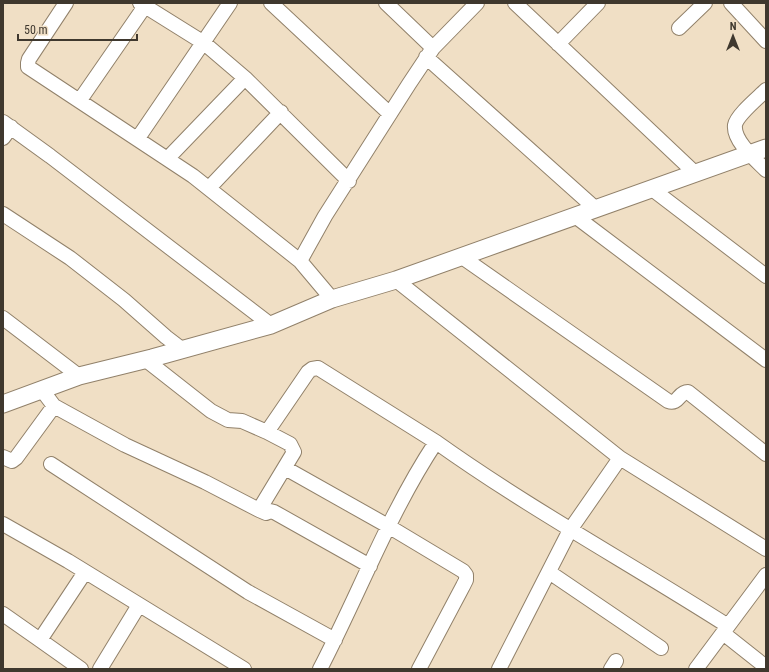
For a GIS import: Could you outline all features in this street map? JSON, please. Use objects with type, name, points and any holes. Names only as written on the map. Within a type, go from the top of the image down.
[{"type":"street","points":[[66,3],[28,63],[28,67],[168,158],[209,188],[300,261],[332,299]]},
{"type":"street","points":[[138,138],[230,3]]},
{"type":"street","points":[[271,3],[390,114]]},
{"type":"street","points":[[386,3],[430,53],[596,209]]},
{"type":"street","points":[[300,261],[326,216],[430,53],[477,3]]},
{"type":"street","points":[[515,3],[695,173]]},
{"type":"street","points":[[558,44],[598,3]]},
{"type":"street","points":[[679,28],[705,3]]},
{"type":"street","points":[[732,3],[766,41]]},
{"type":"street","points":[[80,100],[142,4],[204,43],[245,78],[281,112],[348,181]]},
{"type":"street","points":[[168,158],[245,78]]},
{"type":"street","points":[[766,90],[741,115],[735,124],[735,131],[739,140],[766,170]]},
{"type":"street","points":[[209,188],[281,112]]},
{"type":"street","points":[[6,129],[271,325]]},
{"type":"street","points":[[3,404],[79,376],[146,360],[271,325],[332,299],[396,280],[766,148]]},
{"type":"street","points":[[652,189],[766,276]]},
{"type":"street","points":[[3,214],[70,258],[124,300],[183,350]]},
{"type":"street","points":[[575,216],[766,360]]},
{"type":"street","points":[[462,257],[668,401],[675,402],[682,393],[688,392],[766,454]]},
{"type":"street","points":[[396,280],[620,458],[766,549]]},
{"type":"street","points":[[3,318],[79,376]]},
{"type":"street","points":[[146,360],[211,411],[228,420],[242,422],[267,432],[290,444],[294,452],[259,510]]},
{"type":"street","points":[[267,432],[308,372],[312,368],[318,368],[436,442],[570,530],[664,585],[726,630],[766,667]]},
{"type":"street","points":[[42,390],[54,406],[125,445],[205,482],[259,510],[266,513],[270,511],[274,512],[370,566]]},
{"type":"street","points":[[3,457],[12,461],[16,458],[54,406]]},
{"type":"street","points":[[320,669],[388,526],[436,442]]},
{"type":"street","points":[[499,669],[570,530],[620,458]]},
{"type":"street","points":[[51,464],[248,592],[335,640]]},
{"type":"street","points":[[285,468],[388,526],[463,571],[466,575],[466,580],[419,669]]},
{"type":"street","points":[[3,524],[68,561],[244,669]]},
{"type":"street","points":[[40,640],[85,572]]},
{"type":"street","points":[[549,572],[661,648]]},
{"type":"street","points":[[696,669],[765,580]]},
{"type":"street","points":[[100,669],[139,605]]},
{"type":"street","points":[[3,614],[81,669]]}]
